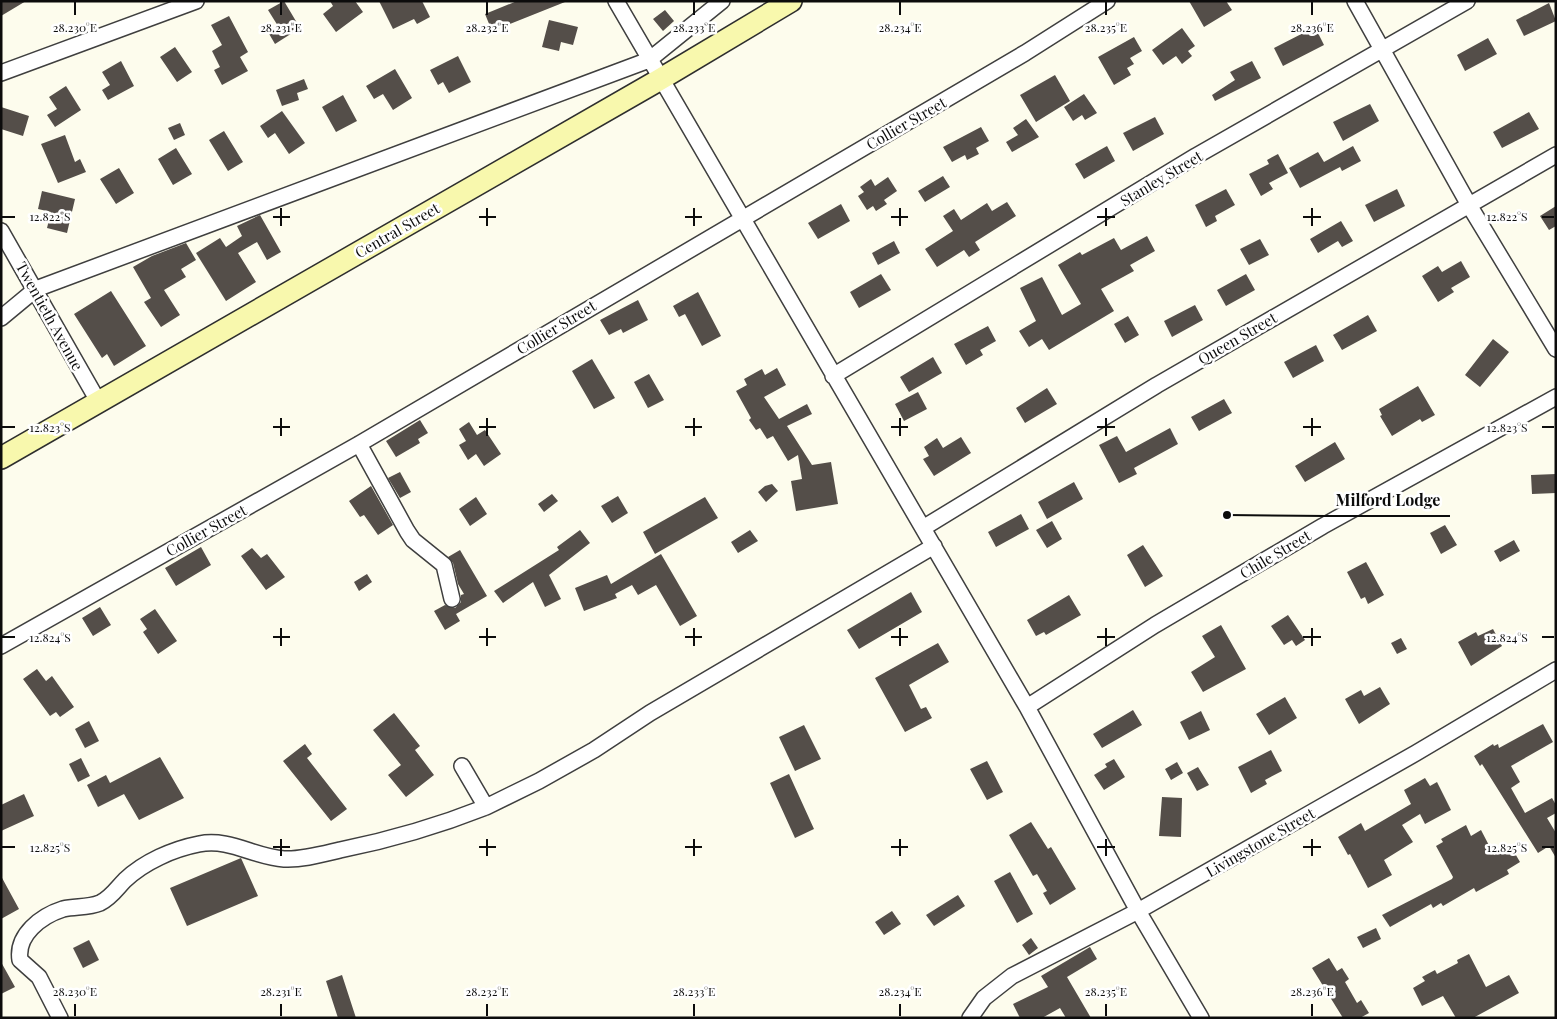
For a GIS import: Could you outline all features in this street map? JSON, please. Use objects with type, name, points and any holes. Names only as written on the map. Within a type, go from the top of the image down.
[{"type":"main road","name":"Central Street","points":[[1,458],[659,80],[791,1]]},
{"type":"street","points":[[1,73],[196,1]]},
{"type":"street","points":[[616,1],[659,80],[1027,707],[1138,911],[1201,1018]]},
{"type":"street","points":[[1,318],[36,289],[649,60],[722,1]]},
{"type":"street","name":"Collier Street","points":[[1,646],[359,444],[1026,53],[1107,1]]},
{"type":"street","points":[[1355,1],[1469,205],[1556,349]]},
{"type":"street","name":"Stanley Street","points":[[833,376],[1196,156],[1467,1]]},
{"type":"street","name":"Queen Street","points":[[923,528],[1157,385],[1556,154]]},
{"type":"street","name":"Twentieth Avenue","points":[[1,231],[36,289],[98,401]]},
{"type":"street","name":"Chile Street","points":[[1027,707],[1154,625],[1323,526],[1556,398]]},
{"type":"street","points":[[359,444],[407,531],[414,540],[444,564],[452,599]]},
{"type":"street","points":[[60,1018],[38,977],[20,960],[19,949],[24,936],[36,924],[57,912],[100,903],[136,871],[154,860],[197,844],[212,842],[229,844],[285,860],[314,856],[394,839],[447,823],[486,807],[539,781],[594,750],[650,713],[934,546]]},
{"type":"street","name":"Livingstone Street","points":[[970,1018],[984,998],[1012,976],[1138,911],[1407,758],[1556,670]]},
{"type":"street","points":[[462,766],[486,807]]},
{"type":"building","points":[[1,1],[26,1],[1,16]]},
{"type":"building","points":[[284,1],[300,28],[275,44],[268,32],[278,26],[268,10]]},
{"type":"building","points":[[330,1],[355,1],[363,12],[336,32],[323,14],[333,6]]},
{"type":"building","points":[[379,1],[422,1],[430,17],[417,24],[414,19],[393,29]]},
{"type":"building","points":[[517,1],[565,2],[492,31],[485,14]]},
{"type":"building","points":[[1189,1],[1226,1],[1232,10],[1204,27]]},
{"type":"building","points":[[1549,3],[1556,21],[1524,36],[1516,20]]},
{"type":"building","points":[[665,10],[674,21],[663,31],[653,19]]},
{"type":"building","points":[[229,16],[248,52],[240,57],[248,71],[222,85],[214,70],[220,67],[212,51],[222,45],[211,25]]},
{"type":"building","points":[[549,20],[578,27],[573,45],[561,42],[559,51],[542,47]]},
{"type":"building","points":[[1315,27],[1324,45],[1283,66],[1274,48]]},
{"type":"building","points":[[1182,28],[1195,46],[1188,51],[1192,56],[1182,64],[1176,56],[1163,65],[1152,50]]},
{"type":"building","points":[[1134,37],[1142,51],[1130,58],[1134,64],[1127,68],[1131,75],[1114,85],[1098,57]]},
{"type":"building","points":[[1488,38],[1497,54],[1465,71],[1457,55]]},
{"type":"building","points":[[175,47],[192,72],[177,82],[160,57]]},
{"type":"building","points":[[458,56],[471,82],[449,93],[443,82],[438,85],[430,70]]},
{"type":"building","points":[[121,61],[134,86],[108,100],[102,90],[110,85],[102,72]]},
{"type":"building","points":[[1252,61],[1261,78],[1215,101],[1212,95],[1235,80],[1230,72]]},
{"type":"building","points":[[395,69],[412,98],[393,110],[383,94],[374,99],[366,86]]},
{"type":"building","points":[[1055,75],[1070,101],[1036,122],[1020,95]]},
{"type":"building","points":[[304,79],[308,89],[297,93],[299,100],[282,106],[276,90]]},
{"type":"building","points":[[66,86],[81,110],[55,127],[47,115],[57,109],[49,97]]},
{"type":"building","points":[[1084,94],[1097,113],[1085,120],[1082,115],[1073,121],[1064,107]]},
{"type":"building","points":[[343,95],[357,121],[336,132],[322,107]]},
{"type":"building","points":[[1370,104],[1379,121],[1343,141],[1333,122]]},
{"type":"building","points":[[1,107],[29,116],[23,136],[1,129]]},
{"type":"building","points":[[282,111],[305,143],[289,154],[275,133],[268,138],[260,126]]},
{"type":"building","points":[[1529,112],[1539,129],[1502,148],[1493,132]]},
{"type":"building","points":[[1155,117],[1164,134],[1133,151],[1123,133]]},
{"type":"building","points":[[1026,119],[1039,137],[1012,152],[1006,142],[1018,135],[1013,128]]},
{"type":"building","points":[[180,123],[185,135],[174,140],[168,128]]},
{"type":"building","points":[[981,127],[989,141],[976,148],[979,154],[967,160],[965,155],[952,162],[943,147]]},
{"type":"building","points":[[224,131],[243,162],[228,171],[209,140]]},
{"type":"building","points":[[65,135],[75,162],[80,159],[86,172],[58,183],[41,144]]},
{"type":"building","points":[[1107,146],[1115,161],[1084,179],[1075,164]]},
{"type":"building","points":[[1353,146],[1361,161],[1342,171],[1340,167],[1300,188],[1289,168],[1318,152],[1324,162]]},
{"type":"building","points":[[176,148],[192,174],[173,185],[158,159]]},
{"type":"building","points":[[1278,154],[1288,173],[1269,183],[1273,189],[1261,196],[1249,174],[1269,164],[1267,160]]},
{"type":"building","points":[[119,168],[134,193],[116,204],[100,179]]},
{"type":"building","points":[[943,176],[950,187],[925,202],[918,191]]},
{"type":"building","points":[[888,177],[897,191],[884,200],[887,204],[876,211],[873,206],[867,210],[858,196],[864,192],[860,187],[871,179],[875,186]]},
{"type":"building","points":[[1226,189],[1235,205],[1215,216],[1217,221],[1206,227],[1195,205]]},
{"type":"building","points":[[1397,189],[1405,206],[1374,222],[1365,205]]},
{"type":"building","points":[[42,191],[75,199],[67,233],[47,228],[51,212],[38,209]]},
{"type":"building","points":[[1007,202],[1016,216],[975,242],[980,250],[969,257],[964,250],[937,267],[925,249],[953,231],[943,216],[954,209],[961,220],[987,203],[992,211]]},
{"type":"building","points":[[841,204],[850,221],[818,239],[808,223]]},
{"type":"building","points":[[1556,206],[1556,226],[1549,230],[1540,216]]},
{"type":"building","points":[[260,215],[281,252],[267,260],[257,242],[238,253],[256,282],[226,301],[196,253],[220,238],[226,247],[242,236],[237,226]]},
{"type":"building","points":[[1341,221],[1353,241],[1342,247],[1338,241],[1318,253],[1310,239]]},
{"type":"building","points":[[1147,236],[1155,251],[1130,265],[1134,271],[1101,289],[1114,311],[1049,350],[1042,339],[1029,347],[1019,331],[1036,321],[1020,288],[1042,277],[1062,315],[1081,304],[1058,265],[1080,252],[1082,255],[1114,238],[1121,250]]},
{"type":"building","points":[[1260,239],[1269,255],[1249,265],[1240,249]]},
{"type":"building","points":[[894,241],[900,253],[878,265],[872,253]]},
{"type":"building","points":[[186,243],[196,260],[181,269],[186,277],[164,290],[180,315],[161,327],[144,302],[151,298],[133,267],[152,256]]},
{"type":"building","points":[[1461,261],[1470,277],[1451,288],[1454,292],[1438,302],[1422,276],[1438,266],[1442,272]]},
{"type":"building","points":[[881,274],[891,290],[859,308],[850,292]]},
{"type":"building","points":[[1246,274],[1255,290],[1226,306],[1217,290]]},
{"type":"building","points":[[111,291],[146,346],[114,366],[107,354],[102,358],[74,314]]},
{"type":"building","points":[[698,292],[721,336],[702,346],[685,314],[679,317],[673,306]]},
{"type":"building","points":[[638,300],[648,320],[623,333],[621,329],[609,335],[600,320]]},
{"type":"building","points":[[1195,305],[1203,320],[1172,337],[1164,321]]},
{"type":"building","points":[[1368,315],[1377,331],[1342,350],[1333,335]]},
{"type":"building","points":[[1128,316],[1139,335],[1125,343],[1114,324]]},
{"type":"building","points":[[988,326],[996,341],[980,350],[983,355],[966,365],[954,344]]},
{"type":"building","points":[[1493,339],[1509,352],[1480,387],[1465,375]]},
{"type":"building","points":[[1316,345],[1324,361],[1293,378],[1284,362]]},
{"type":"building","points":[[933,357],[942,373],[909,392],[900,377]]},
{"type":"building","points":[[592,359],[615,398],[594,409],[572,371]]},
{"type":"building","points":[[777,368],[786,385],[764,397],[779,419],[807,404],[812,414],[787,426],[812,465],[831,462],[838,504],[796,511],[791,481],[802,479],[798,455],[788,461],[773,436],[767,439],[760,428],[756,430],[749,420],[751,418],[736,391],[747,385],[744,379],[762,369],[765,375]]},
{"type":"building","points":[[649,374],[664,400],[648,408],[634,382]]},
{"type":"building","points":[[1418,386],[1435,415],[1422,422],[1420,419],[1392,436],[1380,416],[1382,415],[1379,409]]},
{"type":"building","points":[[1047,388],[1057,404],[1025,423],[1016,408]]},
{"type":"building","points":[[918,392],[927,409],[904,421],[895,404]]},
{"type":"building","points":[[1224,399],[1232,413],[1199,431],[1191,417]]},
{"type":"building","points":[[420,420],[428,433],[418,439],[420,443],[396,457],[386,441]]},
{"type":"building","points":[[469,422],[477,435],[485,430],[501,454],[484,466],[476,454],[468,460],[459,445],[466,441],[459,429]]},
{"type":"building","points":[[1170,428],[1178,444],[1134,468],[1137,474],[1119,483],[1099,445],[1117,436],[1126,452]]},
{"type":"building","points":[[961,437],[971,453],[934,476],[923,459],[929,456],[924,447],[937,438],[943,448]]},
{"type":"building","points":[[1335,442],[1345,459],[1305,482],[1295,466]]},
{"type":"building","points":[[400,472],[411,492],[400,498],[388,478]]},
{"type":"building","points":[[1556,474],[1556,493],[1532,494],[1531,475]]},
{"type":"building","points":[[1074,482],[1083,499],[1047,519],[1038,502]]},
{"type":"building","points":[[772,484],[778,491],[766,502],[758,492],[765,486]]},
{"type":"building","points":[[371,486],[393,525],[378,535],[364,515],[360,517],[349,501]]},
{"type":"building","points":[[552,494],[558,501],[544,512],[538,504]]},
{"type":"building","points":[[618,496],[628,513],[612,523],[601,506]]},
{"type":"building","points":[[476,497],[487,514],[470,526],[459,509]]},
{"type":"building","points":[[705,497],[718,518],[655,554],[643,532]]},
{"type":"building","points":[[1021,514],[1029,529],[996,547],[988,532]]},
{"type":"building","points":[[1052,521],[1062,539],[1047,548],[1036,530]]},
{"type":"building","points":[[1445,525],[1457,545],[1441,554],[1430,533]]},
{"type":"building","points":[[580,530],[590,543],[549,575],[561,599],[545,607],[533,582],[503,603],[494,591],[559,550],[557,547]]},
{"type":"building","points":[[750,530],[758,541],[738,553],[731,542]]},
{"type":"building","points":[[1514,540],[1520,551],[1500,562],[1494,551]]},
{"type":"building","points":[[1143,545],[1163,576],[1145,587],[1127,555]]},
{"type":"building","points":[[201,547],[211,565],[176,586],[165,568]]},
{"type":"building","points":[[252,548],[261,558],[267,554],[285,577],[266,590],[241,556]]},
{"type":"building","points":[[460,550],[487,596],[456,614],[460,621],[445,630],[434,611],[445,605],[455,608],[461,602],[461,595],[464,594],[458,584],[453,563],[448,557]]},
{"type":"building","points":[[661,554],[697,616],[680,626],[656,585],[638,595],[632,585],[615,594],[617,598],[584,611],[575,588],[607,575],[611,584]]},
{"type":"building","points":[[1366,562],[1384,595],[1368,604],[1365,597],[1361,599],[1347,572]]},
{"type":"building","points":[[367,574],[372,582],[359,591],[354,582]]},
{"type":"building","points":[[911,592],[922,612],[859,649],[847,630]]},
{"type":"building","points":[[1069,595],[1081,615],[1046,635],[1044,632],[1036,636],[1027,620]]},
{"type":"building","points":[[100,607],[111,625],[93,636],[82,618]]},
{"type":"building","points":[[155,609],[177,641],[158,654],[143,632],[147,629],[140,619]]},
{"type":"building","points":[[1288,615],[1305,640],[1296,646],[1292,640],[1284,645],[1271,626]]},
{"type":"building","points":[[1221,625],[1246,669],[1203,692],[1191,672],[1215,657],[1202,636]]},
{"type":"building","points":[[1493,629],[1502,646],[1471,666],[1458,642],[1476,632],[1478,636]]},
{"type":"building","points":[[1401,638],[1407,649],[1397,654],[1391,643]]},
{"type":"building","points":[[938,643],[949,662],[909,685],[921,709],[926,707],[932,718],[905,732],[875,678]]},
{"type":"building","points":[[37,669],[46,681],[52,676],[74,707],[60,717],[56,712],[50,716],[23,679]]},
{"type":"building","points":[[1380,687],[1390,704],[1359,724],[1345,699],[1361,690],[1364,696]]},
{"type":"building","points":[[1285,697],[1297,718],[1269,735],[1256,714]]},
{"type":"building","points":[[1133,710],[1142,725],[1102,748],[1093,734]]},
{"type":"building","points":[[1201,711],[1210,730],[1189,740],[1180,722]]},
{"type":"building","points":[[394,713],[420,746],[415,750],[434,775],[406,797],[388,775],[401,765],[373,730]]},
{"type":"building","points":[[89,721],[99,741],[85,748],[75,729]]},
{"type":"building","points":[[1543,724],[1553,742],[1511,766],[1520,782],[1511,788],[1525,813],[1552,798],[1556,805],[1556,813],[1547,818],[1556,833],[1556,858],[1549,846],[1538,853],[1482,764],[1480,766],[1474,756],[1493,744],[1494,746],[1498,744],[1499,748]]},
{"type":"building","points":[[804,725],[821,759],[795,771],[779,737]]},
{"type":"building","points":[[305,744],[312,754],[307,758],[347,809],[331,821],[283,761]]},
{"type":"building","points":[[1271,750],[1282,771],[1265,780],[1267,784],[1251,793],[1238,767]]},
{"type":"building","points":[[160,757],[184,798],[139,820],[124,794],[98,807],[87,785],[106,775],[110,783]]},
{"type":"building","points":[[81,758],[90,776],[78,782],[69,764]]},
{"type":"building","points":[[1114,759],[1125,777],[1104,790],[1094,775],[1107,767],[1105,764]]},
{"type":"building","points":[[987,761],[1003,792],[987,800],[970,769]]},
{"type":"building","points":[[1177,762],[1183,773],[1171,780],[1165,769]]},
{"type":"building","points":[[1198,767],[1209,785],[1197,791],[1187,773]]},
{"type":"building","points":[[789,774],[814,829],[795,838],[770,783]]},
{"type":"building","points":[[1425,778],[1430,786],[1437,782],[1451,810],[1425,824],[1420,814],[1402,825],[1413,842],[1384,860],[1392,875],[1368,888],[1350,854],[1348,855],[1338,837],[1361,823],[1365,831],[1411,804],[1404,790]]},
{"type":"building","points":[[24,794],[34,816],[1,831],[1,805]]},
{"type":"building","points":[[1162,797],[1182,798],[1181,837],[1159,836]]},
{"type":"building","points":[[1031,822],[1048,849],[1051,847],[1076,889],[1050,905],[1043,893],[1047,891],[1037,874],[1033,876],[1009,835]]},
{"type":"building","points":[[1466,825],[1471,836],[1481,830],[1494,855],[1510,845],[1520,862],[1507,870],[1509,874],[1476,892],[1474,888],[1443,906],[1441,903],[1433,908],[1431,904],[1390,927],[1382,915],[1452,879],[1453,877],[1436,846],[1443,842],[1441,839]]},
{"type":"building","points":[[241,858],[258,896],[187,926],[170,888]]},
{"type":"building","points":[[1010,872],[1033,914],[1017,923],[994,881]]},
{"type":"building","points":[[1,876],[19,909],[1,919]]},
{"type":"building","points":[[958,895],[965,906],[934,926],[926,915]]},
{"type":"building","points":[[892,911],[901,924],[884,935],[875,922]]},
{"type":"building","points":[[1376,928],[1381,939],[1363,948],[1357,937]]},
{"type":"building","points":[[1031,938],[1038,948],[1029,955],[1022,945]]},
{"type":"building","points":[[89,940],[99,960],[83,968],[73,948]]},
{"type":"building","points":[[1090,947],[1097,959],[1067,977],[1091,1018],[1066,1018],[1060,1008],[1042,1018],[1020,1018],[1013,1004],[1048,987],[1041,976]]},
{"type":"building","points":[[1469,954],[1486,987],[1509,975],[1519,993],[1473,1018],[1456,1018],[1443,996],[1422,1006],[1413,988],[1425,981],[1422,977],[1435,970],[1437,974],[1458,963],[1457,960]]},
{"type":"building","points":[[1329,958],[1337,971],[1342,968],[1349,979],[1345,982],[1357,1003],[1361,1000],[1369,1013],[1360,1018],[1343,1018],[1312,968]]},
{"type":"building","points":[[1,962],[15,987],[1,994]]},
{"type":"building","points":[[342,975],[356,1018],[338,1018],[326,981]]},
{"type":"place","name":"Milford Lodge","points":[[1227,515]]}]
